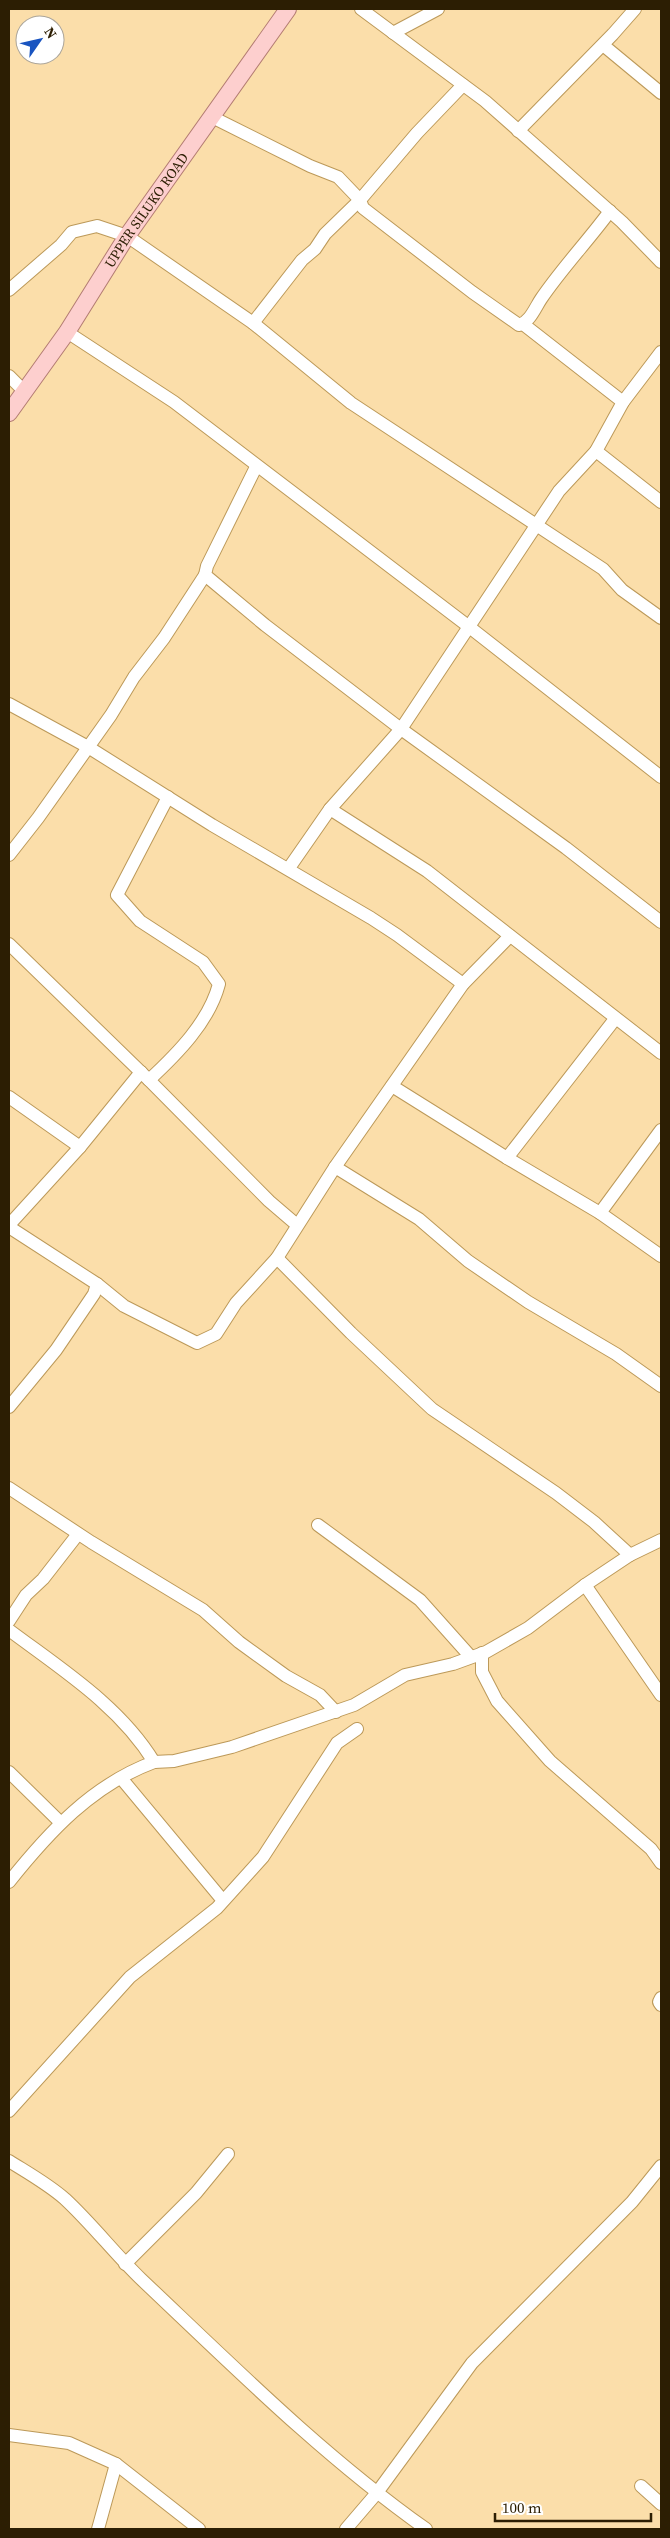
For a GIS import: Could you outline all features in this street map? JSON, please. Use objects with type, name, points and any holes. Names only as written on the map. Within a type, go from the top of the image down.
[{"type":"main road","name":"UPPER SILUKO ROAD","points":[[9,413],[67,332],[127,236],[288,9]]},
{"type":"street","points":[[361,9],[463,85],[518,131],[610,211],[661,262]]},
{"type":"street","points":[[393,33],[438,9]]},
{"type":"street","points":[[518,131],[603,45],[635,9]]},
{"type":"street","points":[[603,45],[661,94]]},
{"type":"street","points":[[253,323],[302,260],[315,249],[325,234],[360,200],[417,133],[463,85]]},
{"type":"street","points":[[212,118],[310,166],[338,177],[360,200],[363,208],[472,292],[519,325],[524,324],[623,402]]},
{"type":"street","points":[[524,324],[554,281],[585,245],[610,211]]},
{"type":"street","points":[[9,290],[61,245],[72,232],[97,226],[127,236],[253,323],[351,403],[603,569],[622,590],[661,618]]},
{"type":"street","points":[[67,332],[174,402],[256,467],[468,626],[661,778]]},
{"type":"street","points":[[289,868],[330,809],[401,729],[536,525],[559,492],[596,451],[623,402],[661,352]]},
{"type":"street","points":[[9,376],[24,391]]},
{"type":"street","points":[[596,451],[661,502]]},
{"type":"street","points":[[9,855],[88,747],[134,677],[164,638],[205,575],[256,467]]},
{"type":"street","points":[[205,575],[265,625],[401,729],[566,848],[661,922]]},
{"type":"street","points":[[9,704],[88,747],[398,935],[463,984]]},
{"type":"street","points":[[168,797],[118,895],[140,921],[204,962],[219,984],[214,1002],[177,1054],[145,1076],[9,1226],[96,1284],[124,1306],[197,1343],[216,1334],[236,1303],[277,1258],[335,1167],[463,984],[510,936]]},
{"type":"street","points":[[330,809],[427,871],[661,1053]]},
{"type":"street","points":[[9,944],[145,1076],[268,1201],[297,1225]]},
{"type":"street","points":[[506,1158],[615,1019]]},
{"type":"street","points":[[392,1086],[506,1158],[600,1213],[661,1256]]},
{"type":"street","points":[[9,1098],[80,1147]]},
{"type":"street","points":[[600,1213],[661,1130]]},
{"type":"street","points":[[335,1167],[419,1219],[468,1261],[528,1302],[616,1354],[661,1386]]},
{"type":"street","points":[[277,1258],[351,1333],[432,1409],[556,1493],[594,1522],[630,1556]]},
{"type":"street","points":[[9,1407],[56,1350],[94,1294],[96,1284]]},
{"type":"street","points":[[9,1488],[78,1534],[204,1610],[239,1642],[286,1676],[320,1696],[336,1712]]},
{"type":"street","points":[[318,1525],[420,1600],[476,1655],[482,1672],[497,1701],[550,1761],[651,1849],[661,1863]]},
{"type":"street","points":[[9,1621],[26,1595],[43,1579],[78,1534]]},
{"type":"street","points":[[9,1882],[60,1822],[99,1791],[121,1778],[154,1762],[174,1761],[232,1747],[336,1712],[373,1695],[405,1674],[452,1664],[476,1655],[528,1628],[585,1585],[630,1556],[661,1540]]},
{"type":"street","points":[[585,1585],[661,1695]]},
{"type":"street","points":[[9,1630],[87,1689],[139,1738],[154,1762]]},
{"type":"street","points":[[9,2111],[130,1977],[217,1908],[263,1857],[337,1743],[357,1729]]},
{"type":"street","points":[[9,1772],[60,1822]]},
{"type":"street","points":[[121,1778],[220,1897]]},
{"type":"street","points":[[661,1998],[658,2002],[661,2005]]},
{"type":"street","points":[[126,2264],[196,2193],[228,2154]]},
{"type":"street","points":[[9,2161],[45,2183],[66,2200],[126,2264],[277,2408],[376,2494],[426,2529]]},
{"type":"street","points":[[346,2529],[376,2494],[472,2363],[632,2202],[661,2166]]},
{"type":"street","points":[[9,2435],[69,2442],[116,2464],[199,2529]]},
{"type":"street","points":[[98,2529],[116,2464]]},
{"type":"street","points":[[641,2486],[661,2504]]}]
